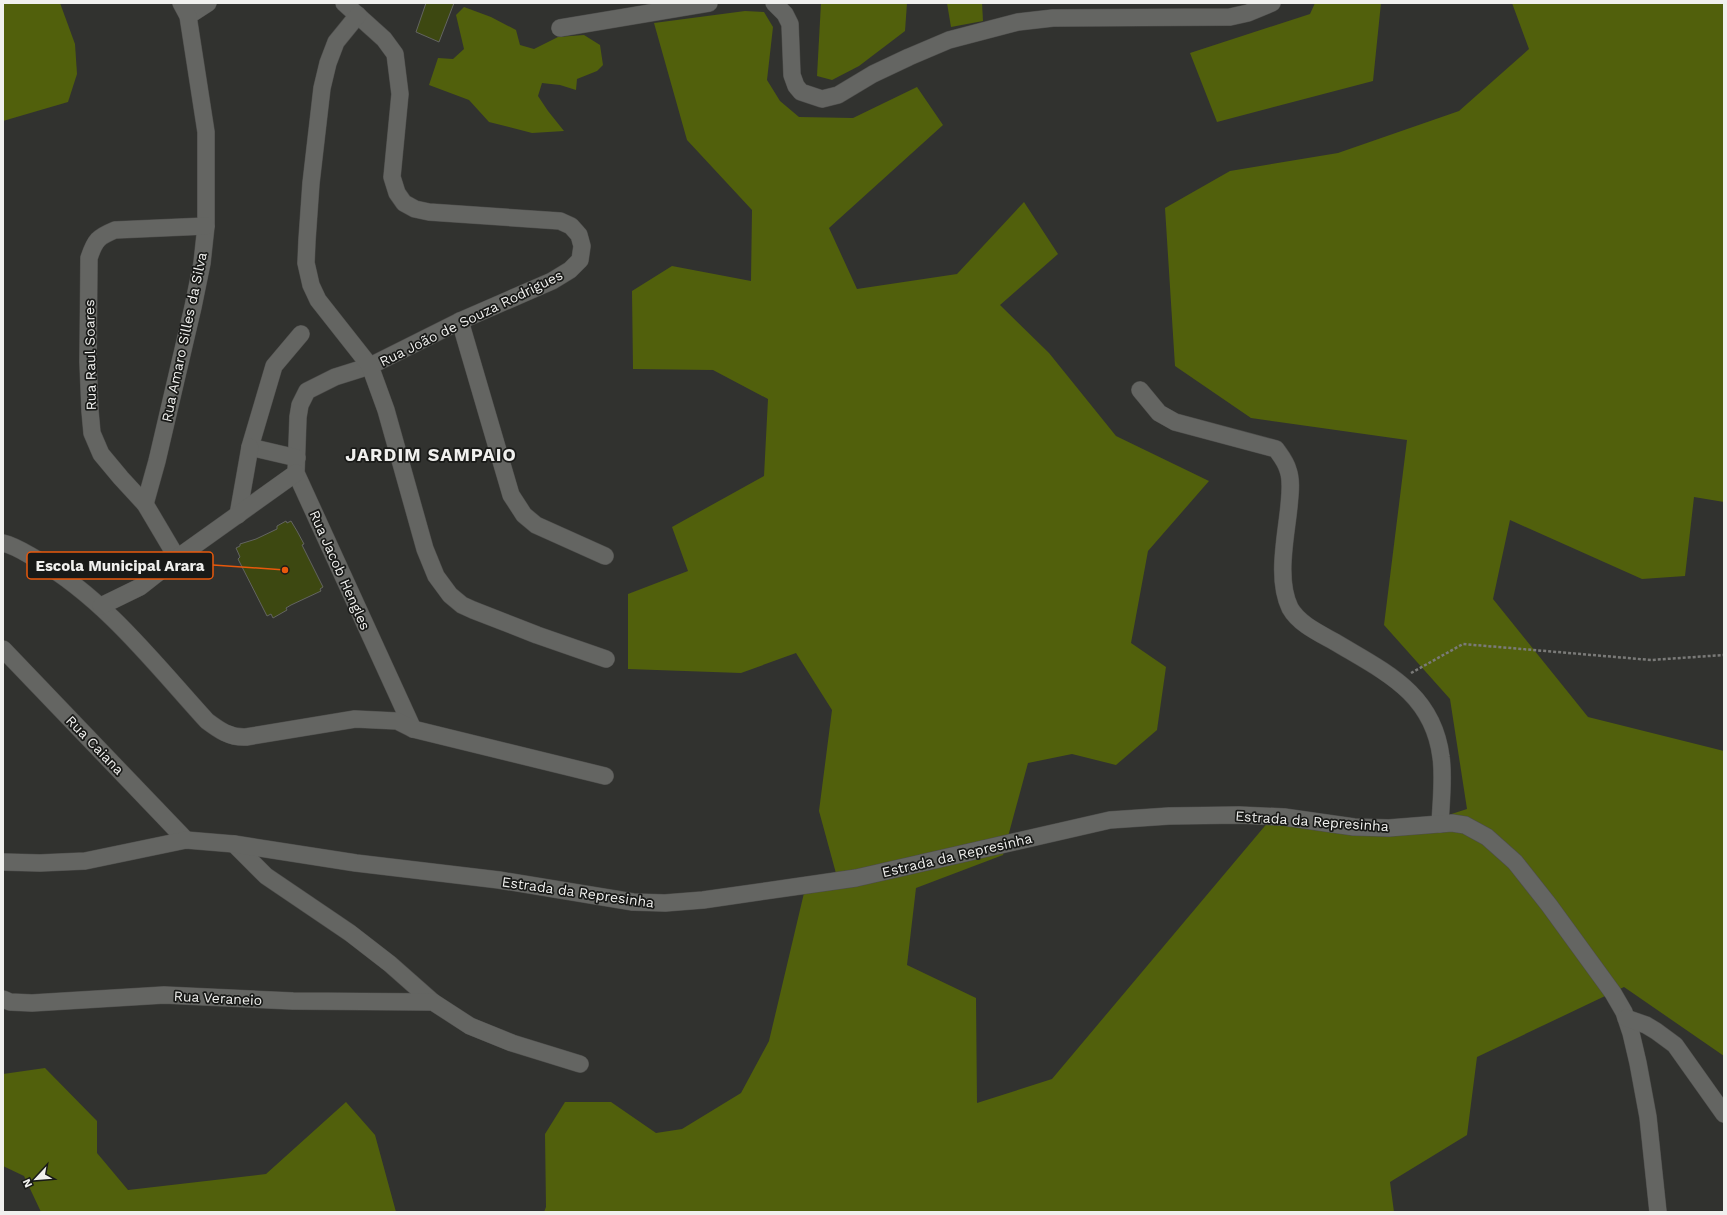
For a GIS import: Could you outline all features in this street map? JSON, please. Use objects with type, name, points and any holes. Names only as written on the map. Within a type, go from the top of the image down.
[{"type":"street","points":[[184,10],[208,3]]},
{"type":"street","name":"Rua João de Souza Rodrigues","points":[[300,405],[307,391],[335,377],[370,366],[460,321],[552,281],[570,270],[580,260],[582,246],[579,235],[571,226],[560,221],[429,212],[415,209],[404,203],[397,193],[392,177],[400,94],[395,54],[384,39],[344,3]]},
{"type":"street","points":[[560,28],[709,3]]},
{"type":"street","points":[[774,3],[785,14],[790,24],[792,75],[796,86],[802,92],[822,99],[838,95],[873,74],[908,57],[949,40],[1018,22],[1053,18],[1230,17],[1248,13],[1272,3]]},
{"type":"street","name":"Rua Amaro Silles da Silva","points":[[145,504],[157,461],[193,307],[202,263],[206,226],[206,132],[184,10]]},
{"type":"street","points":[[358,15],[336,42],[328,63],[322,88],[311,183],[306,263],[311,285],[318,300],[370,366],[386,410],[425,549],[436,576],[450,595],[462,605],[473,610],[537,635],[606,659]]},
{"type":"street","name":"Rua Raul Soares","points":[[177,558],[145,504],[101,454],[92,433],[89,369],[90,258],[94,244],[101,236],[115,230],[206,226]]},
{"type":"street","points":[[460,321],[511,495],[524,515],[536,525],[605,556]]},
{"type":"street","points":[[238,515],[250,447],[274,366],[302,334]]},
{"type":"street","points":[[1140,390],[1160,413],[1174,422],[1276,449],[1284,459],[1289,471],[1291,489],[1283,569],[1286,597],[1297,618],[1312,629],[1396,680],[1412,693],[1422,706],[1437,738],[1442,758],[1440,824]]},
{"type":"street","name":"Rua Jacob Hengles","points":[[300,405],[298,416],[297,466],[413,730]]},
{"type":"street","points":[[101,606],[140,587],[177,558],[238,515],[297,466],[250,447]]},
{"type":"street","points":[[3,543],[25,553],[58,572],[101,606],[207,721],[227,734],[236,737],[246,737],[355,719],[397,721],[413,730],[605,776]]},
{"type":"street","name":"Rua Caiana","points":[[3,649],[186,840]]},
{"type":"street","name":"Estrada da Represinha","points":[[3,862],[40,863],[85,861],[186,840],[234,844],[356,863],[499,880],[633,902],[665,903],[703,900],[856,878],[1110,820],[1169,816],[1239,815],[1284,817],[1361,827],[1389,828],[1452,823],[1465,825],[1487,837],[1515,862],[1613,993],[1626,1018],[1638,1063],[1648,1117],[1658,1212]]},
{"type":"street","points":[[234,844],[266,876],[350,933],[434,1002],[470,1026],[512,1043],[580,1064]]},
{"type":"street","name":"Rua Veraneio","points":[[3,999],[10,1002],[32,1003],[164,995],[293,1001],[434,1002]]},
{"type":"street","points":[[1626,1018],[1651,1028],[1675,1045],[1724,1114]]},
{"type":"path","points":[[1396,680],[1463,644],[1651,660],[1724,655]]},
{"type":"green space","points":[[3,3],[60,3],[75,44],[77,74],[68,102],[3,121]]},
{"type":"green space","points":[[821,3],[907,3],[905,31],[859,66],[832,80],[817,76]]},
{"type":"green space","points":[[947,3],[982,3],[983,21],[951,27]]},
{"type":"green space","points":[[1315,3],[1381,3],[1373,81],[1217,122],[1190,53],[1310,14]]},
{"type":"green space","points":[[1512,3],[1724,3],[1724,502],[1694,497],[1685,576],[1642,579],[1510,520],[1493,599],[1588,717],[1724,751],[1724,1056],[1624,987],[1477,1057],[1467,1135],[1390,1182],[1394,1212],[544,1212],[546,1207],[545,1134],[565,1102],[611,1102],[656,1133],[682,1129],[741,1093],[769,1041],[804,893],[840,888],[819,811],[832,710],[796,653],[741,673],[628,669],[628,594],[688,571],[672,527],[764,476],[768,399],[713,370],[633,369],[632,291],[672,266],[751,281],[752,210],[687,140],[654,23],[745,11],[764,12],[773,27],[767,80],[780,101],[799,117],[853,118],[917,87],[943,125],[829,228],[857,289],[957,274],[1024,202],[1058,254],[1000,305],[1049,353],[1116,436],[1209,481],[1148,551],[1131,643],[1166,667],[1157,730],[1116,765],[1072,754],[1028,763],[1003,855],[916,888],[907,965],[976,998],[977,1103],[1052,1079],[1274,815],[1405,829],[1467,809],[1450,699],[1384,625],[1407,440],[1251,418],[1175,366],[1165,208],[1230,171],[1338,153],[1459,111],[1529,49]]},
{"type":"green space","points":[[464,7],[491,17],[516,30],[520,45],[534,49],[558,37],[584,35],[600,45],[603,65],[597,71],[577,79],[576,90],[560,85],[542,83],[538,96],[564,131],[532,133],[489,122],[469,100],[429,85],[438,58],[453,59],[464,49],[456,15]]},
{"type":"green space","points":[[45,1068],[97,1121],[97,1153],[128,1190],[266,1174],[346,1102],[375,1135],[396,1212],[41,1212],[24,1176],[3,1166],[3,1074]]},
{"type":"building","points":[[426,3],[454,3],[439,42],[416,32]]},
{"type":"building","points":[[286,521],[287,523],[291,521],[297,531],[304,544],[302,545],[323,587],[320,589],[321,591],[291,605],[286,608],[287,610],[273,618],[271,614],[267,616],[238,559],[240,557],[236,548],[240,546],[240,544],[256,539],[277,529],[277,526]]},
{"type":"place","name":"Escola Municipal Arara","points":[[285,570]]},
{"type":"district","name":"JARDIM SAMPAIO","points":[[431,454]]}]
